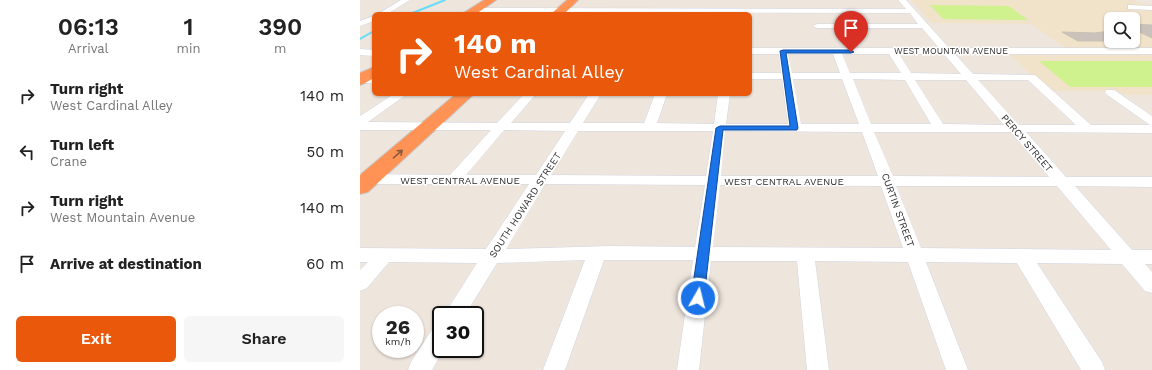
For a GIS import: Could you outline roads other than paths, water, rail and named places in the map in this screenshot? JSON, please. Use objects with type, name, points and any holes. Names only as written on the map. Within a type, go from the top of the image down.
[{"type":"highway","points":[[472,12],[491,0]]},
{"type":"highway","points":[[559,12],[573,0]]},
{"type":"highway","points":[[360,80],[372,72]]},
{"type":"highway","points":[[363,182],[464,96]]},
{"type":"street","points":[[385,12],[406,0]]},
{"type":"street","points":[[647,12],[655,0]]},
{"type":"street","points":[[736,12],[738,0]]},
{"type":"street","name":"PERCY STREET","points":[[902,0],[1152,285]]},
{"type":"street","points":[[805,2],[818,30],[926,26]]},
{"type":"street","points":[[516,10],[525,4]]},
{"type":"street","points":[[472,12],[516,10],[559,12],[605,9],[647,12],[693,7],[736,12],[809,10],[912,11]]},
{"type":"street","points":[[1131,7],[1152,8]]},
{"type":"street","points":[[360,24],[372,19]]},
{"type":"street","points":[[1064,44],[1152,44]]},
{"type":"street","points":[[1103,44],[1114,51]]},
{"type":"street","name":"CURTIN STREET","points":[[829,50],[847,76],[957,370]]},
{"type":"street","name":"WEST MOUNTAIN AVENUE","points":[[752,51],[1152,51]]},
{"type":"street","points":[[783,51],[795,128]]},
{"type":"street","points":[[360,52],[372,52]]},
{"type":"street","points":[[892,52],[940,129]]},
{"type":"street","points":[[752,76],[1031,77],[1088,129]]},
{"type":"street","points":[[360,80],[372,80]]},
{"type":"street","points":[[1110,92],[1152,122]]},
{"type":"street","points":[[360,122],[398,96]]},
{"type":"street","points":[[453,180],[528,96]]},
{"type":"street","name":"SOUTH HOWARD STREET","points":[[460,306],[594,96]]},
{"type":"street","points":[[649,128],[660,96]]},
{"type":"street","points":[[688,370],[724,96]]},
{"type":"street","points":[[360,126],[1152,130]]},
{"type":"street","name":"WEST CENTRAL AVENUE","points":[[363,182],[453,180],[1152,182]]},
{"type":"street","points":[[554,370],[597,254]]},
{"type":"street","points":[[360,255],[492,256],[597,254],[805,254],[1152,257]]},
{"type":"street","points":[[805,254],[818,370]]},
{"type":"street","points":[[360,283],[385,255]]},
{"type":"street","points":[[1023,257],[1094,370]]},
{"type":"street","points":[[419,370],[432,349]]},
{"type":"waterway","points":[[415,12],[445,0]]},
{"type":"waterway","points":[[360,39],[372,32]]}]
